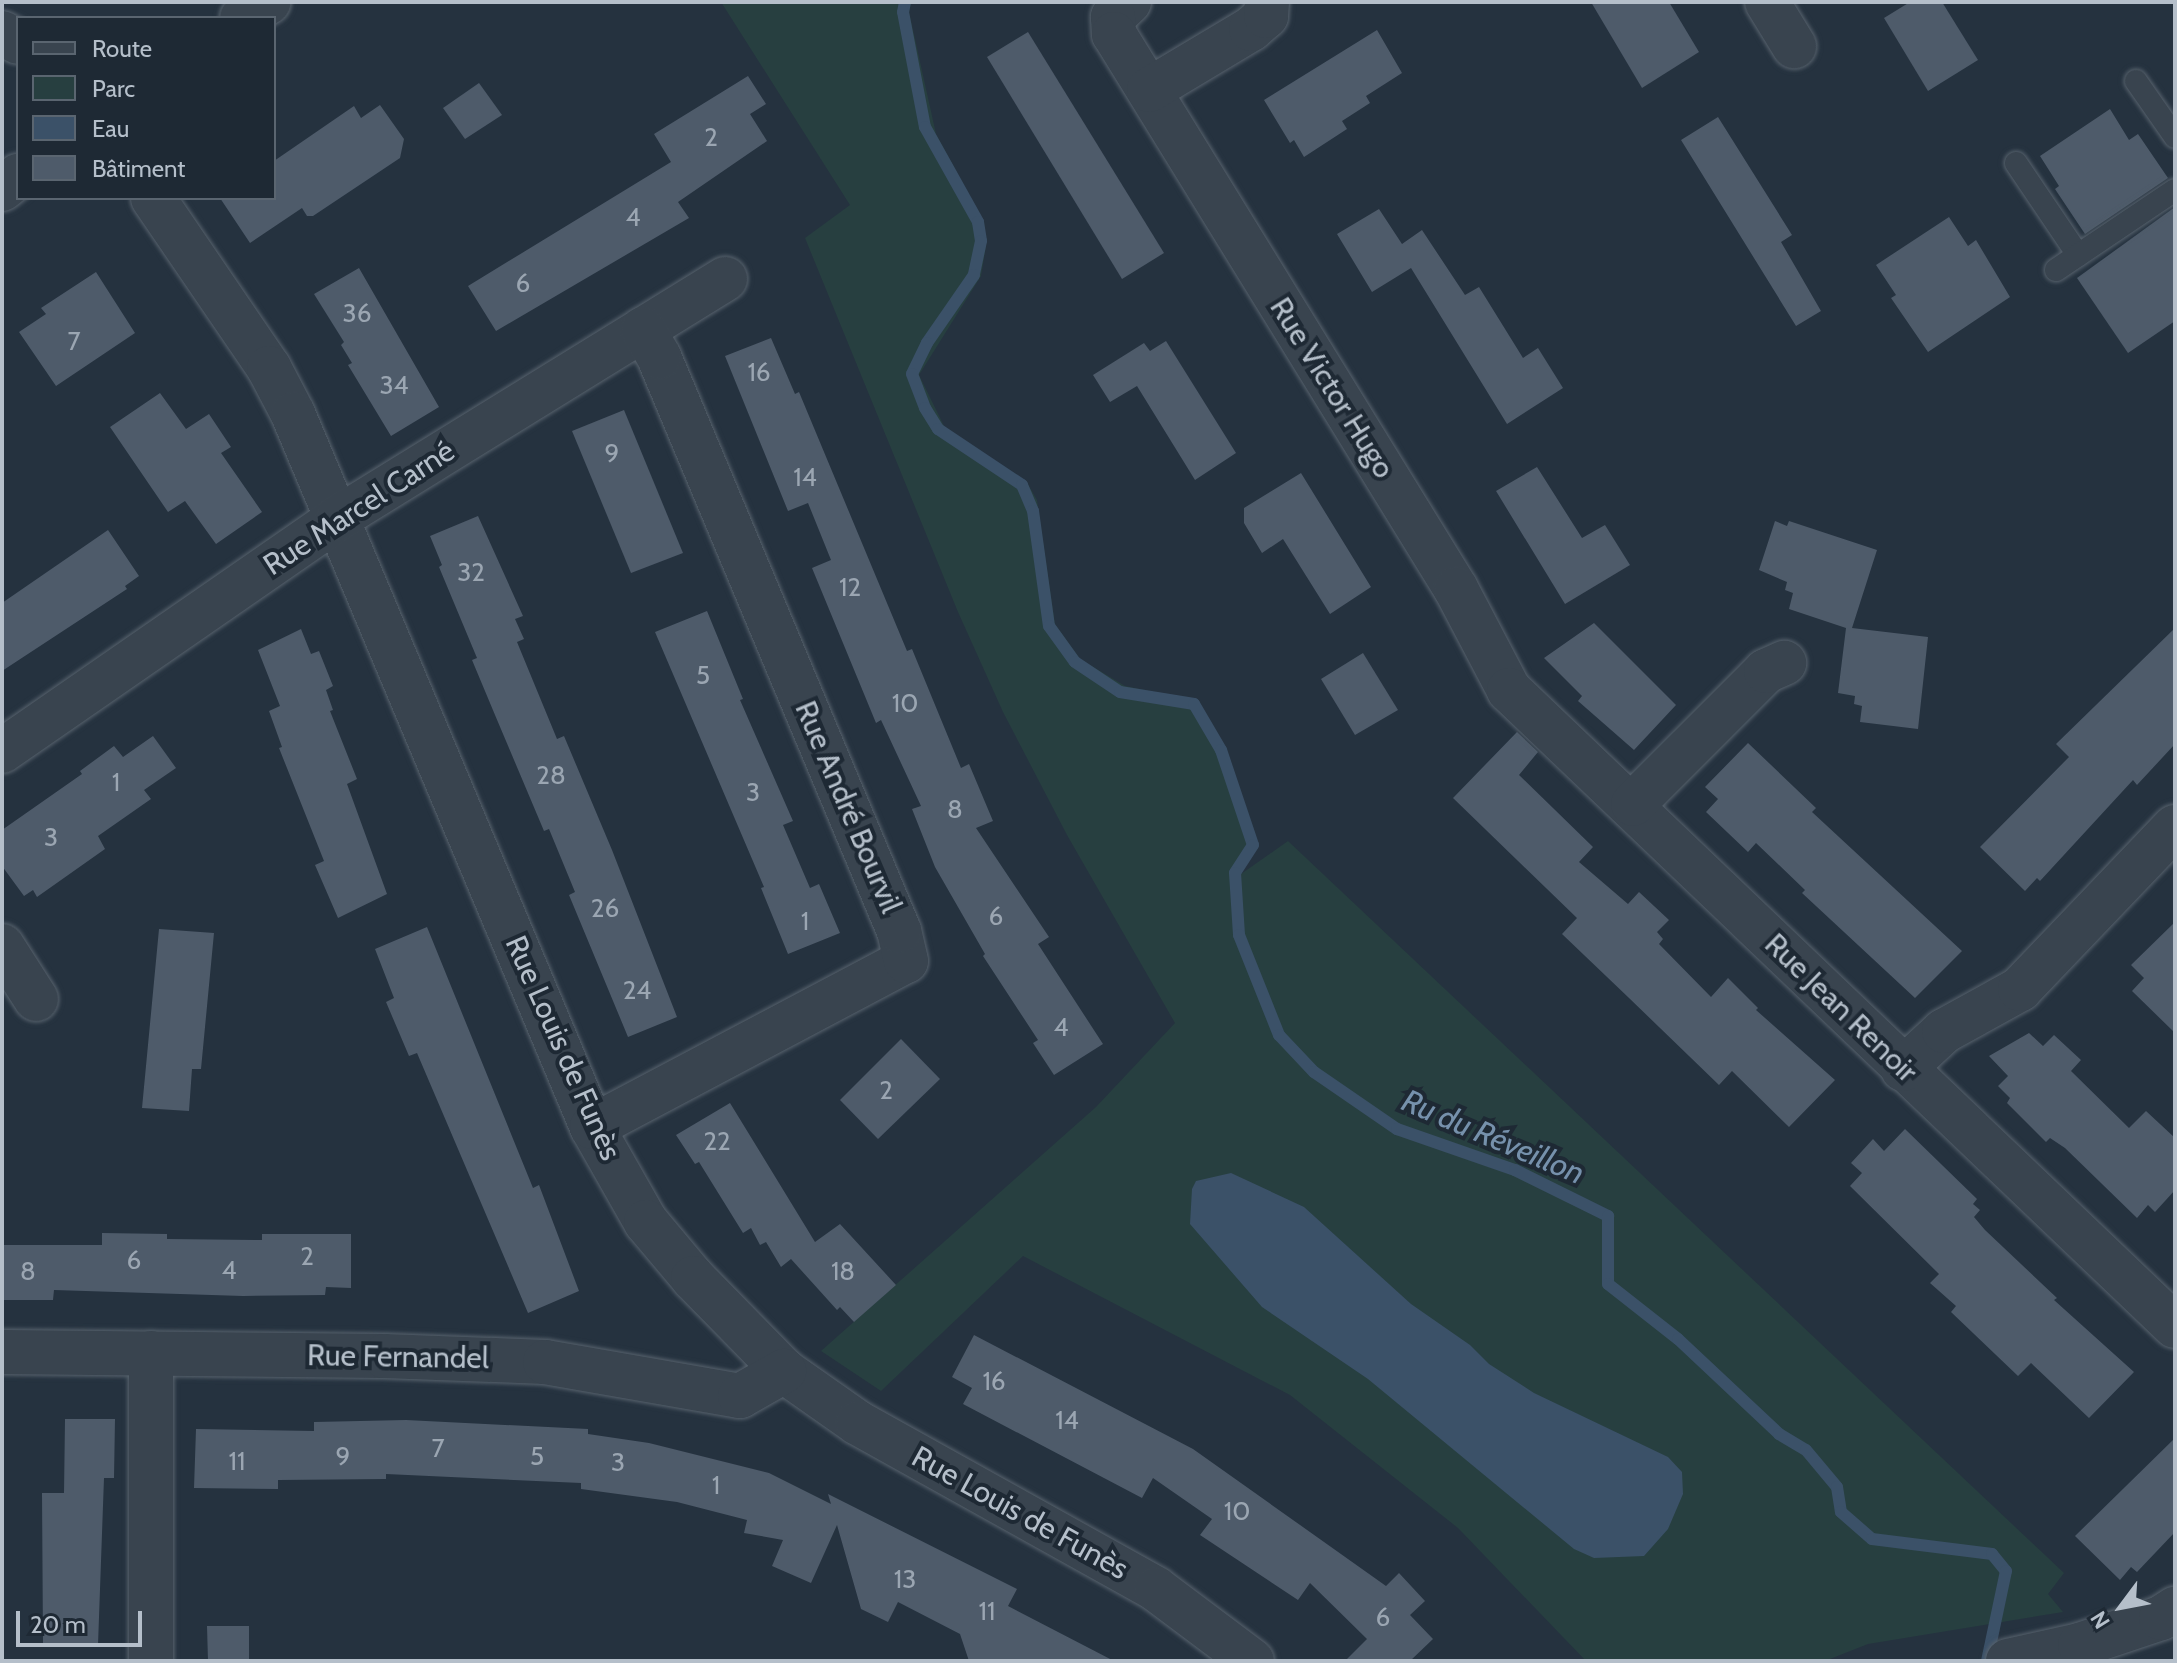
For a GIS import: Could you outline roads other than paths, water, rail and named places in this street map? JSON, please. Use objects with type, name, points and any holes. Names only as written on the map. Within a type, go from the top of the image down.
[{"type":"street","points":[[245,16],[269,2]]},
{"type":"street","name":"Rue Victor Hugo","points":[[1129,2],[1113,17],[1114,34],[1456,589],[1509,690]]},
{"type":"street","points":[[1149,90],[1251,29],[1266,16],[1267,2]]},
{"type":"street","points":[[1767,2],[1794,46]]},
{"type":"street","name":"Rue Louis de Funès","points":[[154,200],[269,368],[338,518],[592,1127],[646,1222],[693,1278],[784,1371],[858,1423],[1156,1589],[1252,1661]]},
{"type":"street","name":"Rue Marcel Carné","points":[[2,751],[338,518],[725,279]]},
{"type":"street","name":"Rue André Bourvil","points":[[592,1127],[906,961],[899,931],[659,357],[643,329]]},
{"type":"street","points":[[1633,804],[1766,671],[1784,663]]},
{"type":"street","name":"Rue Jean Renoir","points":[[1509,690],[1633,804],[1903,1069],[2175,1326]]},
{"type":"street","points":[[1903,1069],[1944,1031],[2020,989],[2175,827]]},
{"type":"street","points":[[2,946],[36,999]]},
{"type":"street","name":"Rue Fernandel","points":[[2,1352],[545,1362],[740,1396],[784,1371]]},
{"type":"street","points":[[151,1353],[151,1661]]},
{"type":"street","points":[[2008,1661],[2080,1645],[2161,1618],[2175,1609]]},
{"type":"lane","points":[[2136,81],[2175,137]]},
{"type":"lane","points":[[2016,163],[2078,255]]},
{"type":"lane","points":[[2056,270],[2175,190]]},
{"type":"water","points":[[1231,1173],[1304,1207],[1411,1304],[1470,1345],[1489,1364],[1534,1393],[1668,1457],[1682,1472],[1683,1494],[1668,1529],[1644,1556],[1594,1558],[1574,1549],[1368,1379],[1262,1307],[1190,1224],[1192,1189],[1196,1181]]},
{"type":"waterway","name":"Ru du Réveillon","points":[[905,2],[903,12],[925,127],[978,222],[981,241],[974,275],[927,343],[912,374],[925,408],[938,429],[1022,485],[1033,511],[1049,626],[1075,662],[1120,692],[1194,704],[1221,750],[1253,845],[1235,873],[1239,935],[1279,1035],[1314,1072],[1397,1129],[1515,1170],[1608,1216],[1608,1284],[1678,1339],[1779,1434],[1806,1450],[1837,1487],[1841,1512],[1872,1539],[1992,1554],[2006,1571],[1987,1661]]}]
